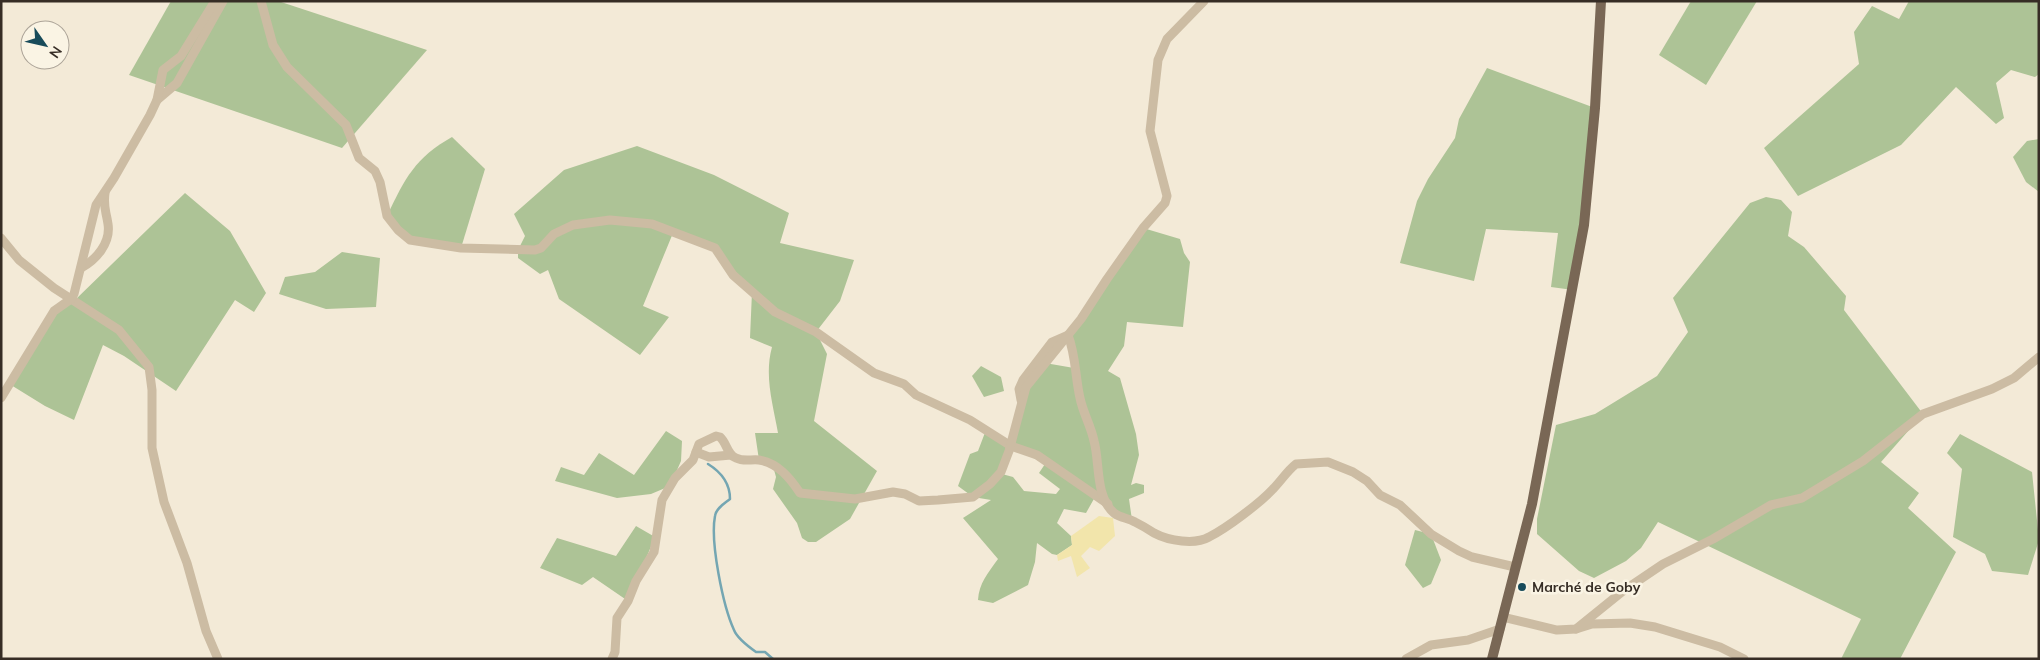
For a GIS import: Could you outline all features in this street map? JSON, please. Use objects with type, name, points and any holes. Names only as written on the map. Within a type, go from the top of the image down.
[{"type":"main road","points":[[1492,659],[1547,434],[1584,225],[1595,108],[1601,1]]},
{"type":"street","points":[[1,398],[54,311],[71,299],[88,243],[91,216],[157,100],[163,70],[181,56],[215,1]]},
{"type":"street","points":[[157,100],[177,83],[223,1]]},
{"type":"street","points":[[261,1],[273,45],[287,67],[342,119],[359,158],[375,171],[380,182],[387,216],[398,230],[410,240],[461,248],[535,250],[542,248],[554,234],[585,222],[632,221],[661,227],[715,248],[733,275],[775,312],[816,332],[874,373],[904,384],[916,395],[970,420],[1011,446],[1037,455],[1108,504],[1118,515],[1158,535],[1189,541],[1208,538],[1273,490],[1296,464],[1328,462],[1353,472],[1367,481],[1380,495],[1400,505],[1431,534],[1459,551],[1472,557],[1515,567]]},
{"type":"street","points":[[696,452],[709,457],[731,455],[745,461],[759,460],[786,473],[800,493],[855,499],[893,492],[905,494],[919,501],[973,497],[1001,472],[1011,446],[1026,387],[1081,319],[1143,228],[1165,203],[1167,196],[1150,122],[1158,60],[1167,39],[1204,1]]},
{"type":"street","points":[[81,268],[92,262],[100,253],[108,233],[108,224],[103,210],[105,192]]},
{"type":"street","points":[[1,238],[20,260],[71,299],[119,330],[149,367],[152,390],[152,448],[164,502],[188,563],[206,631],[218,659]]},
{"type":"street","points":[[1068,335],[1075,352],[1074,368],[1083,414],[1094,439],[1102,492],[1108,504]]},
{"type":"street","points":[[1576,629],[1623,591],[1663,564],[1714,539],[1771,505],[1802,498],[1863,462],[1922,414],[1992,389],[2014,378],[2039,357]]},
{"type":"street","points":[[612,659],[615,652],[618,618],[628,601],[636,581],[654,552],[662,500],[675,478],[693,460],[699,444],[720,437],[725,441],[731,455]]},
{"type":"street","points":[[1503,617],[1557,630],[1611,623],[1630,623],[1655,627],[1720,647],[1744,659]]},
{"type":"street","points":[[1406,659],[1431,645],[1468,640],[1500,629]]},
{"type":"green space","points":[[171,1],[278,1],[427,50],[342,148],[129,75]]},
{"type":"green space","points":[[1691,1],[1757,1],[1706,85],[1659,55]]},
{"type":"green space","points":[[1909,1],[2039,1],[2039,74],[2035,77],[2011,70],[1996,83],[2004,118],[1996,124],[1956,87],[1901,145],[1798,196],[1764,148],[1859,64],[1854,32],[1872,6],[1899,19]]},
{"type":"green space","points":[[1487,68],[1595,108],[1573,290],[1551,287],[1558,233],[1486,229],[1474,281],[1400,263],[1417,201],[1428,179],[1455,138],[1459,119]]},
{"type":"green space","points":[[452,137],[485,169],[461,248],[410,240],[387,216],[412,170],[429,153]]},
{"type":"green space","points":[[2039,139],[2039,192],[2026,182],[2013,157],[2027,141]]},
{"type":"green space","points":[[637,146],[714,175],[789,213],[780,243],[854,260],[840,301],[816,332],[827,354],[814,421],[877,471],[850,519],[816,542],[808,542],[802,538],[797,523],[773,489],[776,477],[773,466],[759,460],[755,433],[778,433],[769,379],[772,347],[750,338],[752,292],[719,252],[673,233],[643,306],[669,317],[640,355],[559,299],[548,270],[540,274],[518,258],[518,250],[525,236],[514,214],[564,170]]},
{"type":"green space","points":[[185,193],[230,231],[266,293],[254,312],[235,300],[176,391],[124,356],[103,345],[74,420],[45,406],[11,385],[54,311],[74,301]]},
{"type":"green space","points":[[1766,197],[1781,200],[1792,212],[1788,236],[1804,247],[1846,296],[1844,310],[1923,414],[1881,462],[1919,493],[1908,508],[1956,552],[1900,659],[1841,659],[1861,619],[1658,522],[1641,548],[1626,561],[1594,578],[1579,571],[1537,534],[1537,519],[1556,425],[1595,414],[1657,376],[1688,332],[1673,298],[1750,203]]},
{"type":"green space","points":[[1143,228],[1180,239],[1184,253],[1190,262],[1183,327],[1127,322],[1124,346],[1108,371],[1120,378],[1136,434],[1139,455],[1131,485],[1136,483],[1144,485],[1144,493],[1129,499],[1132,520],[1113,518],[1113,512],[1095,497],[1086,513],[1064,509],[1057,523],[1071,536],[1072,545],[1057,555],[1052,554],[1037,543],[1035,562],[1028,585],[993,603],[978,600],[982,583],[998,559],[963,518],[991,500],[973,497],[958,486],[970,454],[978,451],[986,430],[1009,442],[1023,399],[1045,363],[1074,368],[1068,335]],"holes":[[[1012,447],[1045,464],[1039,473],[1060,489],[1056,494],[1024,491],[1013,477],[1002,474]]]},
{"type":"green space","points":[[342,252],[380,258],[376,307],[326,309],[279,294],[285,277],[315,272]]},
{"type":"green space","points":[[981,366],[1001,377],[1004,391],[984,397],[972,376]]},
{"type":"green space","points":[[666,431],[682,441],[681,461],[670,486],[651,494],[617,498],[555,481],[561,467],[584,475],[599,453],[634,475]]},
{"type":"green space","points":[[1960,434],[2032,472],[2039,540],[2028,575],[1992,571],[1985,554],[1953,537],[1962,469],[1947,453]]},
{"type":"green space","points":[[636,526],[655,537],[628,601],[593,577],[582,585],[540,568],[557,538],[616,556]]},
{"type":"green space","points":[[1415,530],[1431,534],[1441,560],[1431,584],[1423,588],[1405,565]]},
{"type":"sand","points":[[1099,516],[1113,518],[1115,536],[1099,551],[1090,547],[1081,556],[1090,568],[1077,577],[1071,556],[1058,561],[1057,555],[1072,545],[1071,536]]},
{"type":"waterway","points":[[708,464],[724,478],[730,493],[730,499],[716,513],[714,527],[718,574],[730,619],[736,633],[744,642],[756,652],[765,652],[773,659]]},
{"type":"place","name":"Marché de Goby","points":[[1522,587]]}]
